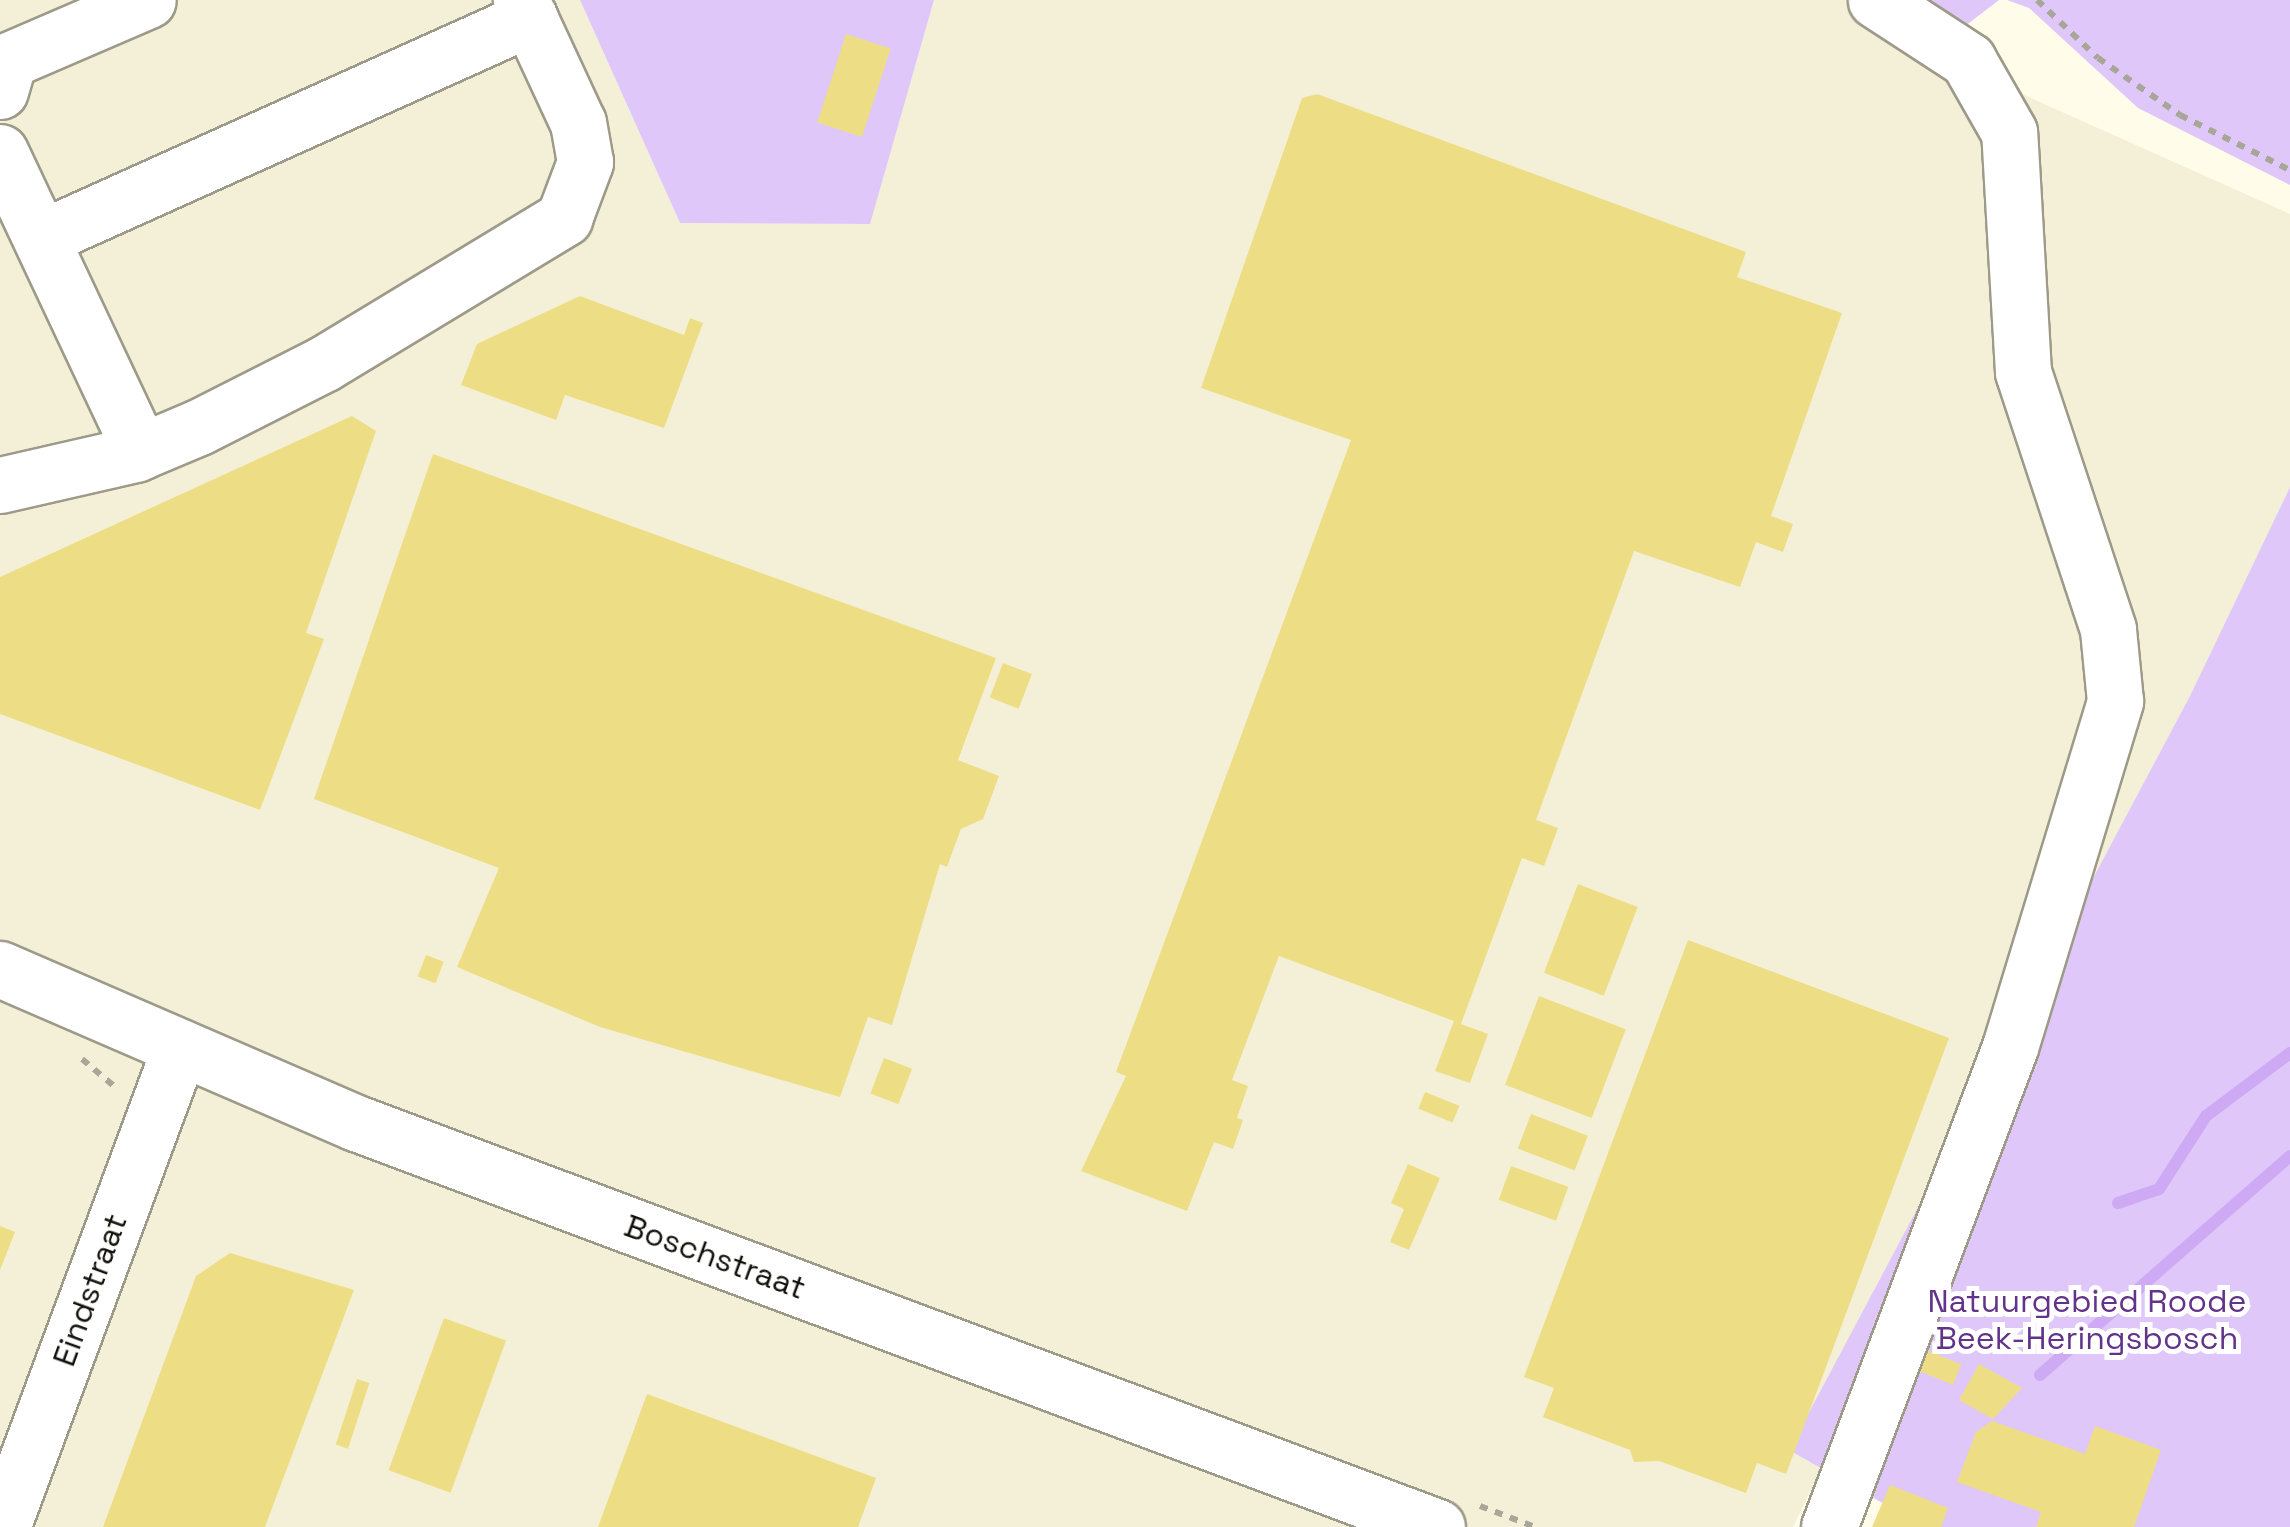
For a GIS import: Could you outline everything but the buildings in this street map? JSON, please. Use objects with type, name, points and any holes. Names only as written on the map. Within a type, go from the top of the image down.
[{"type":"street","points":[[0,91],[9,60],[148,0]]},
{"type":"street","points":[[1829,1527],[2010,1047],[2115,700],[2108,628],[2024,372],[2009,132],[1968,60],[1876,0]]},
{"type":"street","points":[[0,484],[141,452],[325,364],[564,218],[585,162],[578,123],[526,9],[40,238]]},
{"type":"street","points":[[0,152],[141,452]]},
{"type":"street","name":"Boschstraat","points":[[0,969],[178,1053],[1438,1527]]},
{"type":"street","name":"Eindstraat","points":[[2,1527],[178,1053]]},
{"type":"path","points":[[2037,0],[2098,58],[2180,115],[2290,170]]},
{"type":"shaded area","points":[[0,0],[580,0],[680,223],[869,224],[934,0],[1916,0],[2022,94],[2290,214],[2290,487],[1793,1527],[0,1527]]},
{"type":"green space","points":[[580,0],[934,0],[870,224],[680,223]]},
{"type":"green space","points":[[1920,0],[1999,0],[1960,30]]},
{"type":"green space","points":[[2007,0],[2290,0],[2290,185],[2138,108],[2029,8]]},
{"type":"green space","name":"Natuurgebied Roode Beek-Heringsbosch","points":[[2290,487],[2290,1527],[1925,1527],[1789,1450],[2190,696]]},
{"type":"waterway","points":[[2118,1203],[2159,1189],[2206,1116],[2290,1053]]},
{"type":"waterway","points":[[2040,1375],[2290,1156]]}]
